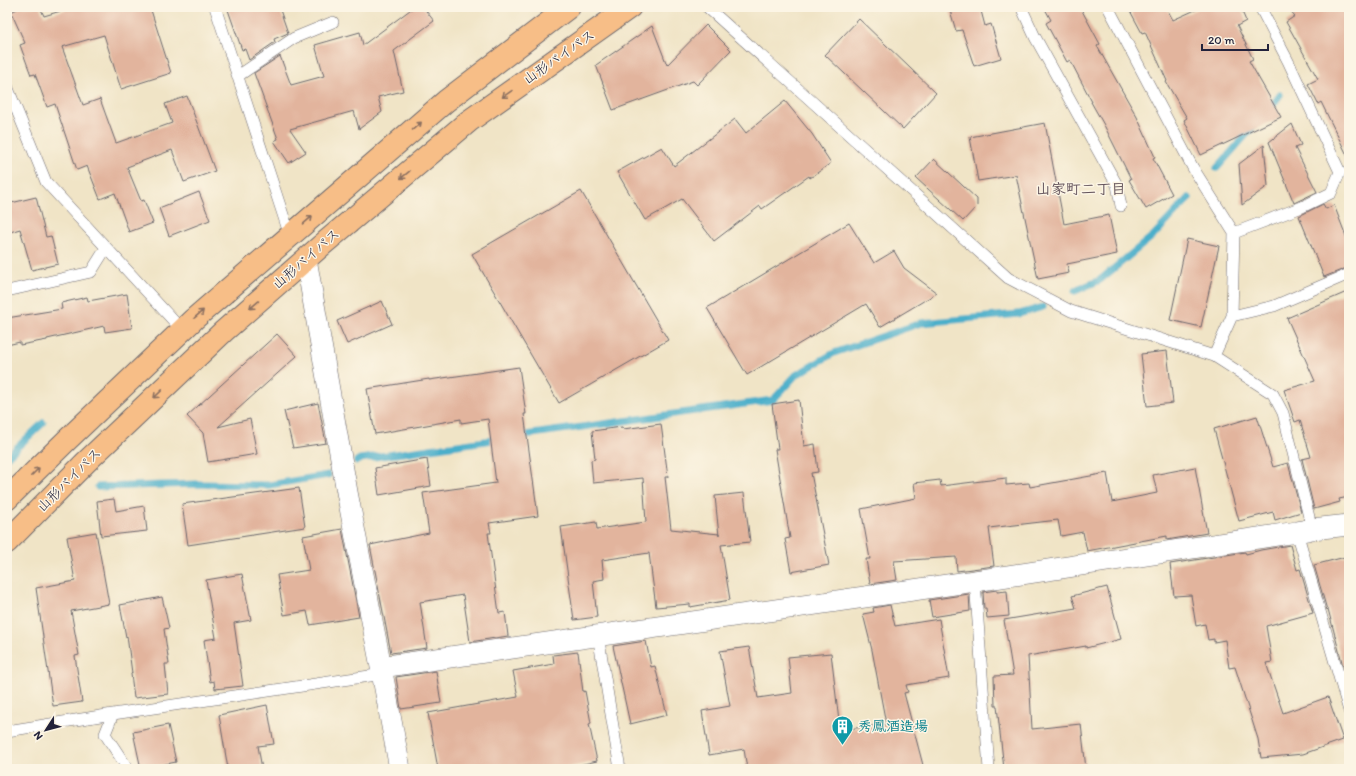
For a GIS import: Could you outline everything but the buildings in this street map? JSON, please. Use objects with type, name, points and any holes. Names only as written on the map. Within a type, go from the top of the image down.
[{"type":"highway","name":"山形バイパス","points":[[7,500],[67,440],[182,330],[446,101],[569,7]]},
{"type":"highway","name":"山形バイパス","points":[[7,542],[86,462],[224,331],[306,259],[469,121],[630,7]]},
{"type":"street","points":[[306,259],[346,492],[382,670],[400,769]]},
{"type":"street","points":[[382,670],[598,635],[975,582],[1305,530],[1349,525]]},
{"type":"lane","points":[[215,7],[290,236]]},
{"type":"lane","points":[[708,7],[1008,278],[1071,311],[1214,356],[1273,394],[1283,413],[1305,530],[1349,711]]},
{"type":"lane","points":[[1022,7],[1022,11],[1035,37],[1118,185],[1121,206]]},
{"type":"lane","points":[[1108,7],[1193,168],[1234,233],[1232,316],[1214,356]]},
{"type":"lane","points":[[1234,233],[1302,207],[1331,193],[1340,172],[1288,61],[1260,7]]},
{"type":"lane","points":[[238,76],[294,38],[332,22]]},
{"type":"lane","points":[[7,86],[46,182],[182,330]]},
{"type":"lane","points":[[7,291],[91,272],[106,248]]},
{"type":"lane","points":[[1232,316],[1274,306],[1349,274]]},
{"type":"lane","points":[[975,582],[989,769]]},
{"type":"lane","points":[[598,635],[620,769]]},
{"type":"lane","points":[[7,731],[382,670]]},
{"type":"lane","points":[[113,714],[105,734],[128,769]]},
{"type":"waterway","points":[[1268,111],[1280,95]]},
{"type":"waterway","points":[[1217,168],[1254,126]]},
{"type":"waterway","points":[[1075,291],[1100,280],[1154,235],[1189,198]]},
{"type":"waterway","points":[[518,436],[773,400],[796,375],[834,353],[921,323],[1019,314],[1043,307]]},
{"type":"waterway","points":[[7,457],[43,423]]},
{"type":"waterway","points":[[357,461],[360,459],[500,439]]},
{"type":"waterway","points":[[98,487],[197,484],[269,485],[328,475]]},
{"type":"place","name":"秀鳳酒造場","points":[[842,746]]},
{"type":"district","name":"山家町二丁目","points":[[1081,189]]}]
